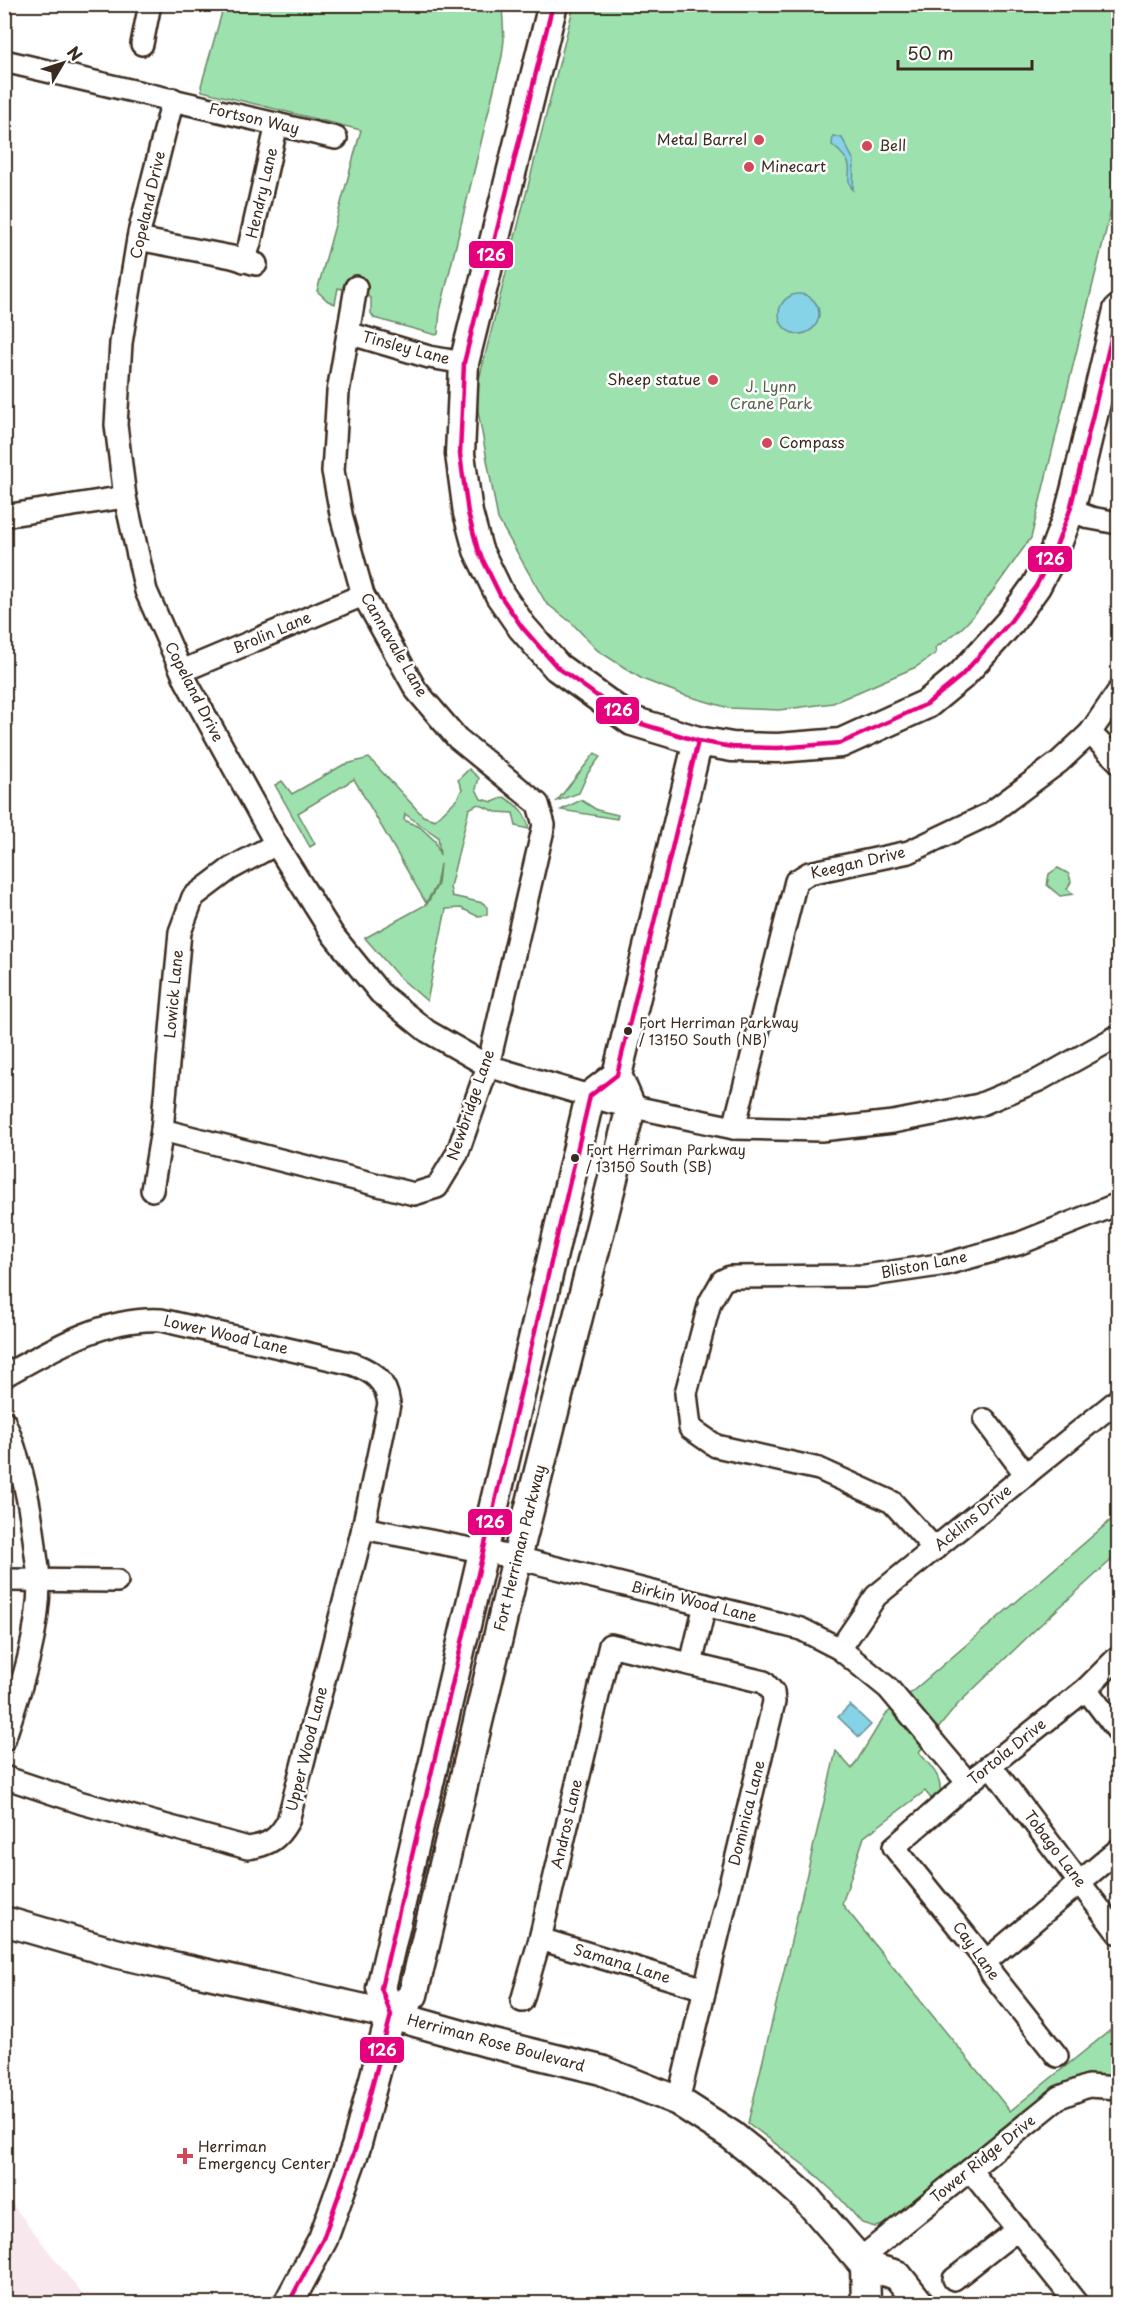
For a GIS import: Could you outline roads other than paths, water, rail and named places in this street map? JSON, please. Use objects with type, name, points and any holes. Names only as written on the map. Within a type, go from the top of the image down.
[{"type":"street","points":[[142,44],[150,4]]},
{"type":"street","points":[[553,4],[464,363],[460,454],[468,513],[478,550],[500,595],[522,627],[557,667],[632,721],[698,741],[732,747],[778,748],[841,743],[927,704],[961,676],[1010,622],[1036,586],[1054,552],[1070,510],[1119,310]]},
{"type":"street","name":"Fortson Way","points":[[4,61],[336,138]]},
{"type":"street","name":"Copeland Drive","points":[[173,99],[138,239],[121,343],[116,425],[125,497],[146,591],[182,671],[276,844],[333,935],[380,993],[427,1031],[488,1066],[612,1095],[734,1128],[821,1130],[893,1122],[979,1105],[1039,1080],[1119,1036]]},
{"type":"street","name":"Hendry Lane","points":[[138,239],[250,262],[250,243],[277,124]]},
{"type":"street","name":"Cannavale Lane","points":[[357,287],[338,392],[333,471],[342,519],[363,595],[416,690],[457,738],[538,804],[542,813]]},
{"type":"street","name":"Tinsley Lane","points":[[348,333],[429,357],[464,363]]},
{"type":"street","points":[[4,516],[125,497]]},
{"type":"street","points":[[1070,510],[1091,518],[1119,523]]},
{"type":"street","name":"Brolin Lane","points":[[182,671],[363,595]]},
{"type":"street","name":"Keegan Drive","points":[[734,1128],[796,880],[809,873],[909,852],[988,814],[1059,762],[1090,733],[1119,692]]},
{"type":"street","points":[[1090,733],[1119,761]]},
{"type":"street","name":"Fort Herriman Parkway","points":[[612,1095],[483,1551],[381,1988],[391,2015],[413,1995],[517,1558],[612,1095],[698,741]]},
{"type":"street","name":"Newbridge Lane","points":[[162,1130],[414,1194],[437,1187],[457,1154],[488,1066],[544,825],[542,813]]},
{"type":"street","name":"Lowick Lane","points":[[152,1190],[162,1130],[180,932],[193,897],[230,869],[276,844]]},
{"type":"street","name":"Bliston Lane","points":[[935,1549],[892,1502],[819,1469],[716,1446],[690,1428],[686,1393],[710,1302],[722,1281],[730,1277],[866,1276],[946,1264],[1018,1244],[1119,1204]]},
{"type":"street","name":"Lower Wood Lane","points":[[4,1376],[95,1330],[139,1319],[161,1320],[354,1365],[371,1371],[381,1380]]},
{"type":"street","name":"Upper Wood Lane","points":[[4,1777],[82,1803],[248,1848],[272,1843],[288,1821],[363,1528],[389,1404],[387,1391],[381,1380]]},
{"type":"street","name":"Acklins Drive","points":[[840,1649],[876,1596],[1119,1400]]},
{"type":"street","points":[[985,1420],[1026,1474]]},
{"type":"street","points":[[4,1421],[14,1442],[31,1515],[39,1582],[36,1620],[24,1675],[4,1740]]},
{"type":"street","name":"Birkin Wood Lane","points":[[363,1528],[517,1558],[801,1629],[840,1649],[888,1688],[968,1783]]},
{"type":"street","points":[[4,1580],[117,1581]]},
{"type":"street","points":[[691,1664],[705,1605]]},
{"type":"street","name":"Dominica Lane","points":[[610,1645],[764,1682],[773,1692],[774,1702],[678,2101]]},
{"type":"street","name":"Andros Lane","points":[[522,2001],[540,1939],[610,1645]]},
{"type":"street","name":"Tortola Drive","points":[[894,1847],[968,1783],[1086,1689],[1119,1657]]},
{"type":"street","points":[[1086,1689],[1119,1731]]},
{"type":"street","name":"Tobago Lane","points":[[991,1766],[1119,1933]]},
{"type":"street","name":"Cay Lane","points":[[894,1847],[986,1961],[992,1974],[1057,2056]]},
{"type":"street","points":[[986,1961],[1119,1850]]},
{"type":"street","name":"Herriman Rose Boulevard","points":[[4,1920],[115,1953],[391,2015],[490,2043],[601,2070],[678,2101],[731,2135],[776,2170],[806,2198],[862,2262]]},
{"type":"street","name":"Samana Lane","points":[[540,1939],[705,1989]]},
{"type":"street","points":[[288,2304],[323,2239],[356,2146],[391,2015]]},
{"type":"street","name":"Tower Ridge Drive","points":[[862,2262],[1060,2097],[1088,2086],[1119,2088]]},
{"type":"street","points":[[970,2170],[1077,2304]]},
{"type":"street","points":[[954,2279],[1018,2229]]},
{"type":"street","points":[[866,2304],[862,2262],[897,2275],[920,2304]]},
{"type":"water","points":[[833,136],[842,138],[854,161],[853,190],[849,180],[848,162],[832,145]]},
{"type":"water","points":[[799,294],[813,300],[819,314],[813,328],[799,334],[785,328],[779,314],[785,300]]},
{"type":"water","points":[[850,1705],[871,1725],[859,1737],[838,1717]]},
{"type":"place","name":"Metal Barrel","points":[[759,140]]},
{"type":"place","name":"Bell","points":[[867,146]]},
{"type":"place","name":"Minecart","points":[[749,167]]},
{"type":"place","name":"Sheep statue","points":[[713,380]]},
{"type":"place","name":"Compass","points":[[767,443]]},
{"type":"place","name":"Fort Herriman Parkway / 13150 South (NB)","points":[[628,1031]]},
{"type":"place","name":"Fort Herriman Parkway / 13150 South (SB)","points":[[575,1158]]},
{"type":"place","name":"Herriman Emergency Center","points":[[185,2156]]},
{"type":"park label","name":"J. Lynn Crane Park","points":[[771,396]]}]
